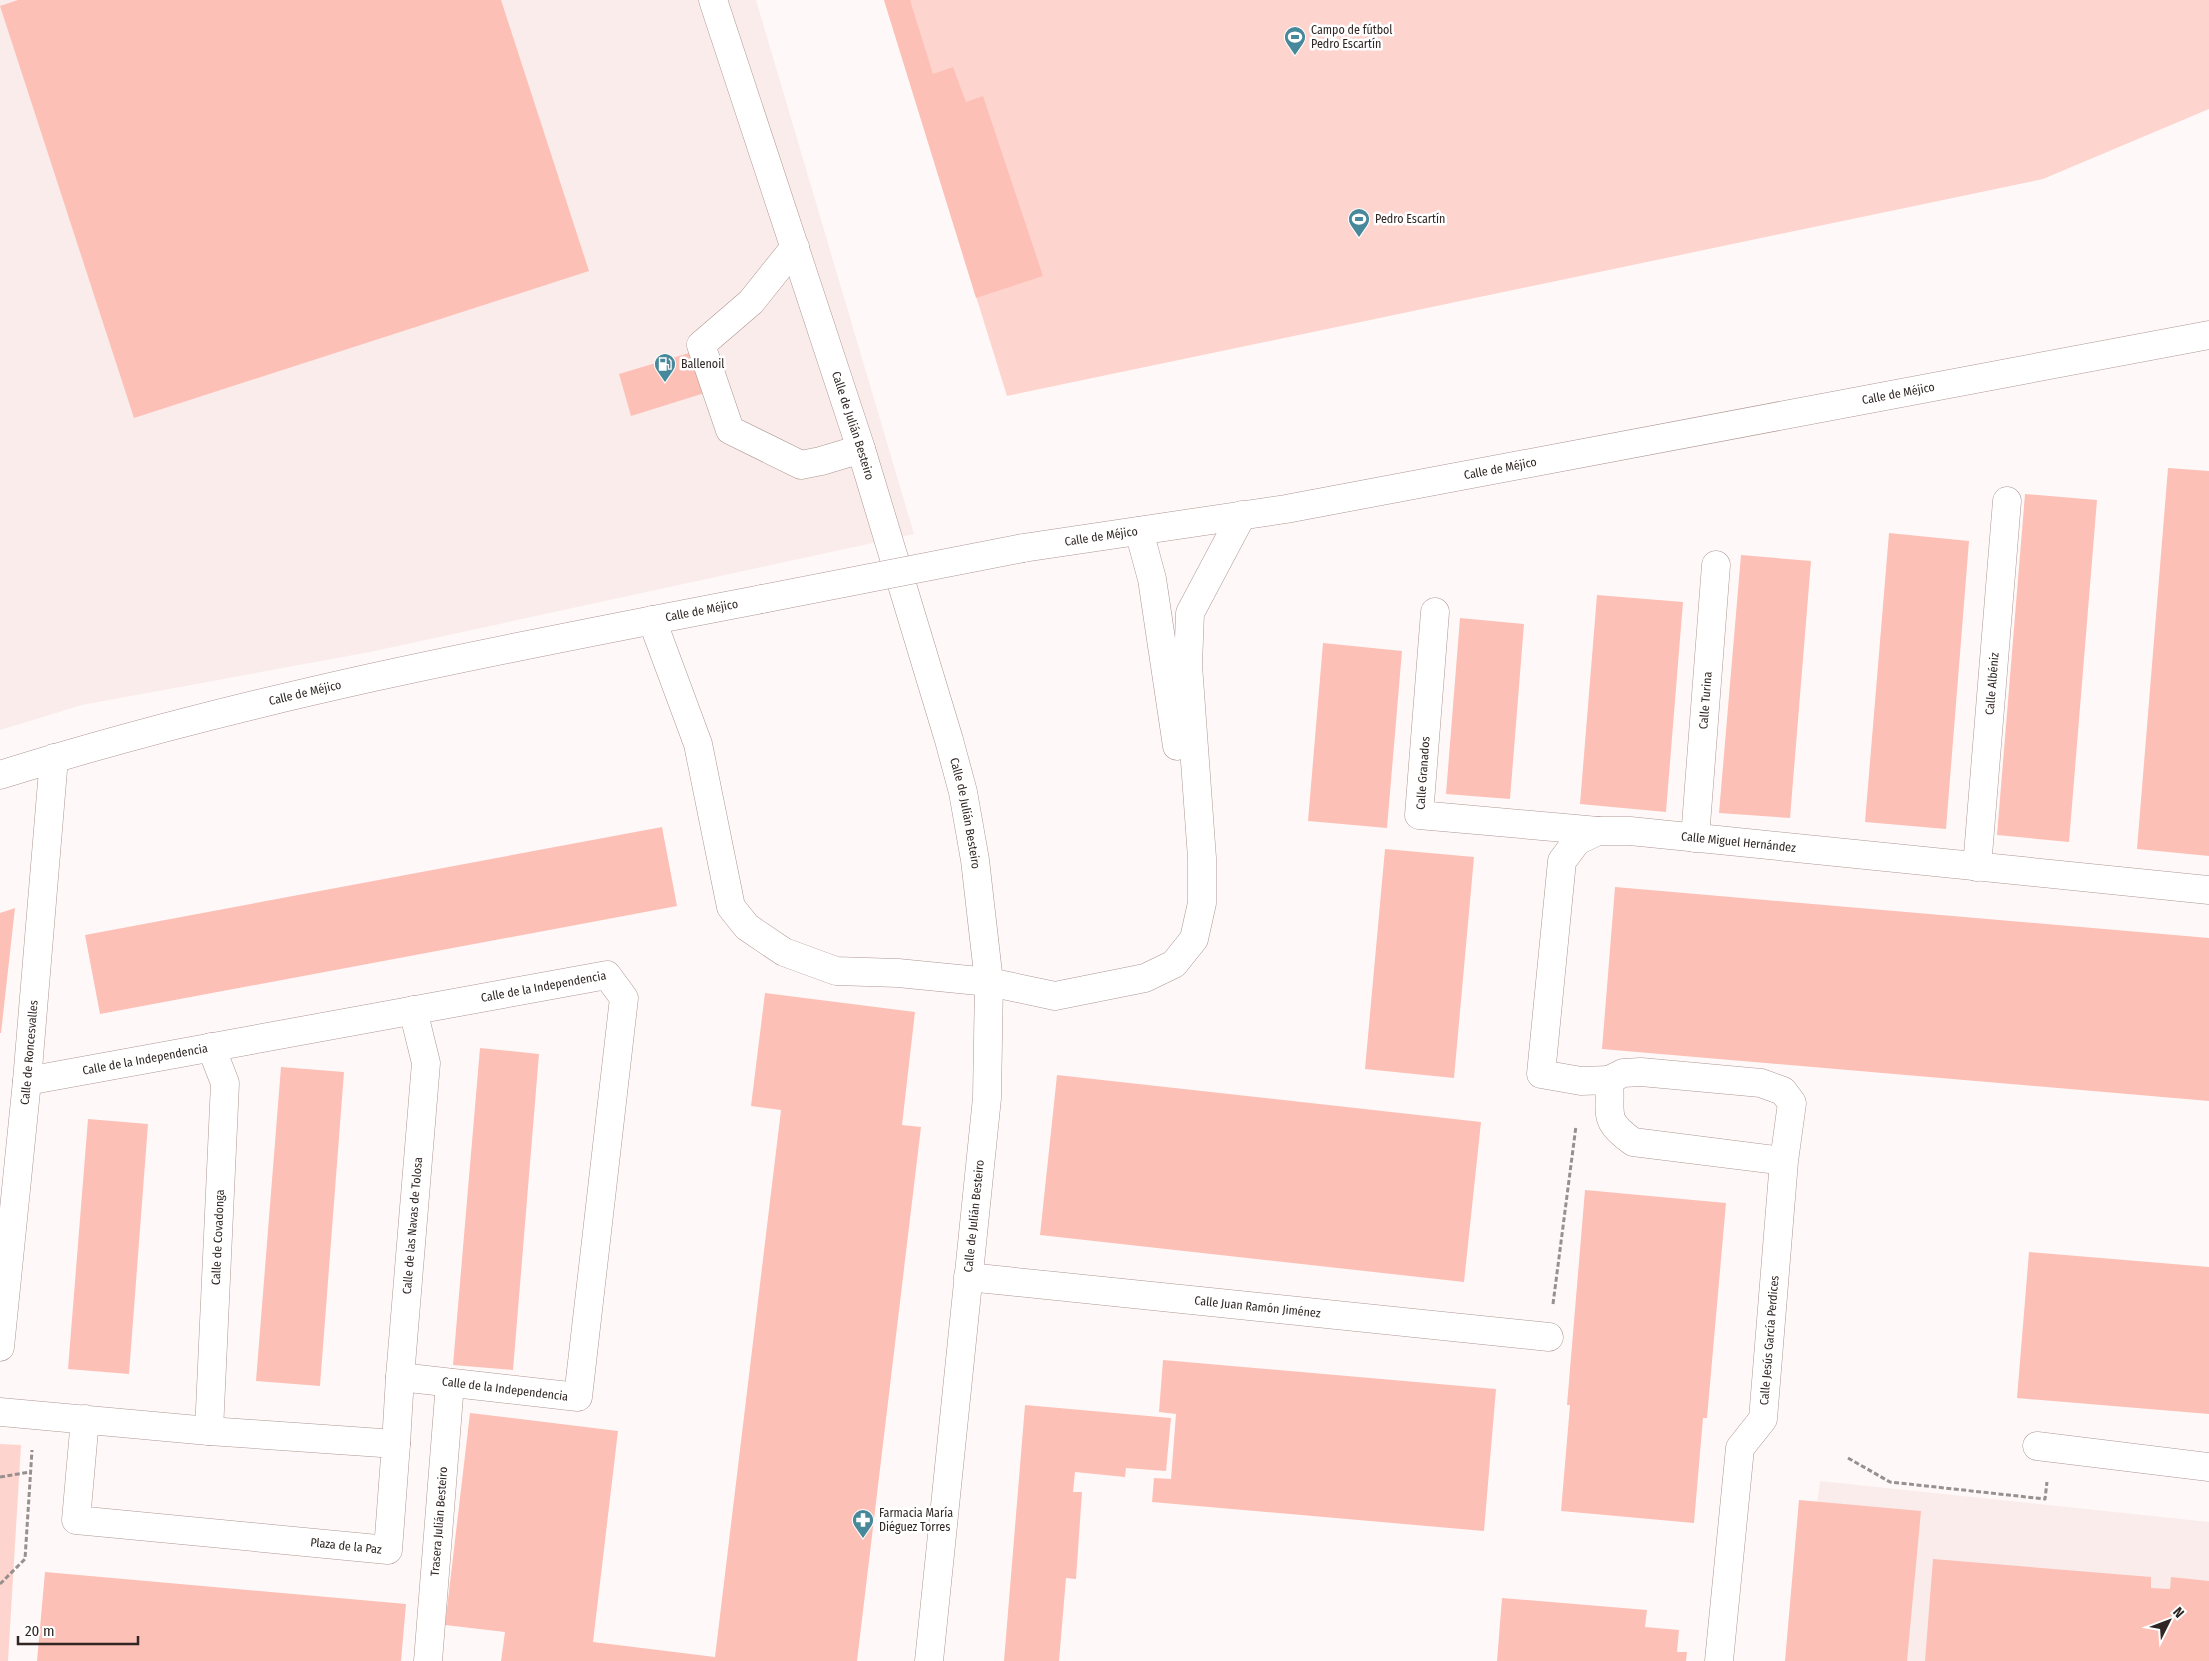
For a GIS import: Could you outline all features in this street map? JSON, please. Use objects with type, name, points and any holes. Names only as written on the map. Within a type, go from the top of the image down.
[{"type":"street","name":"Calle de Julián Besteiro","points":[[713,0],[861,449],[949,740],[963,792],[975,860],[989,982],[987,1098],[928,1661]]},
{"type":"street","points":[[795,247],[751,302],[702,345],[730,430],[800,465],[861,449]]},
{"type":"street","name":"Calle de Méjico","points":[[0,775],[104,743],[328,687],[652,620],[1023,548],[1286,509],[2209,335]]},
{"type":"street","name":"Calle Albéniz","points":[[1977,866],[2007,501]]},
{"type":"street","points":[[652,620],[698,744],[731,907],[747,927],[784,952],[836,971],[898,973],[989,982],[1055,996],[1145,978],[1174,964],[1194,939],[1202,903],[1202,858],[1188,665],[1190,613],[1242,515]]},
{"type":"street","points":[[1139,531],[1152,579],[1180,765],[1202,858]]},
{"type":"street","name":"Calle Turina","points":[[1694,838],[1716,565]]},
{"type":"street","name":"Calle Granados","points":[[1435,612],[1419,815],[1598,831]]},
{"type":"street","name":"Calle de Roncesvalles","points":[[0,1347],[26,1081],[54,758]]},
{"type":"street","name":"Calle Miguel Hernández","points":[[1609,1080],[1581,1081],[1541,1074],[1562,861],[1577,841],[1598,831],[1630,831],[2209,890]]},
{"type":"street","name":"Calle de la Independencia","points":[[26,1081],[608,975],[624,998],[578,1398],[400,1377]]},
{"type":"street","name":"Calle de las Navas de Tolosa","points":[[396,1444],[426,1063],[413,1010]]},
{"type":"street","name":"Calle de Covadonga","points":[[209,1431],[225,1083],[211,1047]]},
{"type":"street","name":"Calle Jesús García Perdices","points":[[1609,1080],[1623,1074],[1641,1072],[1760,1083],[1784,1092],[1792,1103],[1784,1161],[1763,1419],[1740,1448],[1719,1661]]},
{"type":"street","points":[[1609,1080],[1609,1117],[1618,1131],[1633,1142],[1784,1161]]},
{"type":"street","name":"Calle Juan Ramón Jiménez","points":[[968,1277],[1549,1337]]},
{"type":"street","name":"Trasera Julián Besteiro","points":[[428,1661],[450,1383]]},
{"type":"street","points":[[0,1412],[209,1431],[396,1444]]},
{"type":"street","name":"Plaza de la Paz","points":[[85,1420],[76,1520],[388,1550],[396,1444]]},
{"type":"street","points":[[2037,1446],[2209,1467]]},
{"type":"path","points":[[1549,1337],[1581,1081]]},
{"type":"path","points":[[0,1584],[26,1559],[34,1414]]},
{"type":"path","points":[[1848,1458],[1890,1482],[2045,1499]]},
{"type":"path","points":[[0,1477],[30,1472]]},
{"type":"shaded area","points":[[0,0],[756,0],[914,534],[370,652],[82,705],[0,730]]},
{"type":"shaded area","name":"Pedro Escartín","points":[[884,0],[2209,0],[2209,109],[2043,179],[1007,396]]},
{"type":"shaded area","points":[[0,1444],[21,1445],[8,1661],[0,1661]]},
{"type":"shaded area","points":[[1820,1481],[2209,1522],[2209,1661],[1797,1661]]},
{"type":"building","points":[[18,0],[501,0],[589,271],[134,418],[0,6]]},
{"type":"building","points":[[884,0],[910,0],[933,74],[953,67],[966,102],[983,96],[1043,276],[976,298]]},
{"type":"building","name":"Ballenoil","points":[[699,350],[711,391],[631,416],[619,374]]},
{"type":"building","points":[[2168,468],[2209,471],[2209,856],[2137,849]]},
{"type":"building","points":[[2025,494],[2097,500],[2069,842],[1997,835]]},
{"type":"building","points":[[1889,533],[1969,541],[1946,829],[1865,822]]},
{"type":"building","points":[[1741,555],[1811,561],[1790,818],[1719,813]]},
{"type":"building","points":[[1597,595],[1683,602],[1666,812],[1580,804]]},
{"type":"building","points":[[1460,618],[1524,624],[1510,799],[1446,794]]},
{"type":"building","points":[[1323,643],[1402,651],[1387,828],[1308,821]]},
{"type":"building","points":[[662,827],[677,906],[100,1014],[85,935]]},
{"type":"building","points":[[1385,849],[1474,857],[1454,1078],[1365,1069]]},
{"type":"building","points":[[1615,887],[2209,938],[2209,1101],[1602,1049]]},
{"type":"building","points":[[15,908],[1,1033],[0,1033],[0,913]]},
{"type":"building","points":[[765,993],[915,1012],[902,1125],[921,1127],[857,1661],[501,1661],[505,1632],[445,1625],[470,1413],[618,1431],[593,1642],[715,1657],[781,1110],[751,1106]]},
{"type":"building","points":[[480,1048],[539,1054],[513,1370],[453,1365]]},
{"type":"building","points":[[281,1067],[344,1072],[320,1386],[256,1381]]},
{"type":"building","points":[[1057,1075],[1481,1122],[1464,1282],[1040,1235]]},
{"type":"building","points":[[88,1119],[148,1124],[129,1374],[68,1369]]},
{"type":"building","points":[[1585,1190],[1726,1203],[1707,1418],[1703,1418],[1694,1523],[1561,1511],[1570,1405],[1567,1405]]},
{"type":"building","points":[[2029,1252],[2209,1267],[2209,1414],[2017,1398]]},
{"type":"building","points":[[1163,1360],[1496,1389],[1484,1531],[1152,1502],[1154,1478],[1171,1479],[1176,1414],[1159,1412]]},
{"type":"building","points":[[1025,1405],[1171,1418],[1166,1471],[1126,1468],[1125,1477],[1075,1472],[1073,1492],[1082,1492],[1076,1579],[1066,1578],[1059,1661],[1004,1661]]},
{"type":"building","points":[[1799,1500],[1921,1511],[1907,1661],[1785,1661]]},
{"type":"building","points":[[1933,1559],[2151,1577],[2151,1588],[2170,1589],[2171,1577],[2209,1581],[2209,1661],[1925,1661]]},
{"type":"building","points":[[45,1572],[406,1604],[401,1661],[37,1661]]},
{"type":"building","points":[[1502,1598],[1647,1610],[1645,1627],[1679,1630],[1677,1652],[1687,1652],[1686,1661],[1497,1661]]},
{"type":"place","name":"Campo de fútbol Pedro Escartín","points":[[1295,56]]},
{"type":"place","name":"Pedro Escartín","points":[[1359,238]]},
{"type":"place","name":"Ballenoil","points":[[665,383]]},
{"type":"place","name":"Farmacia María Diéguez Torres","points":[[863,1539]]}]
